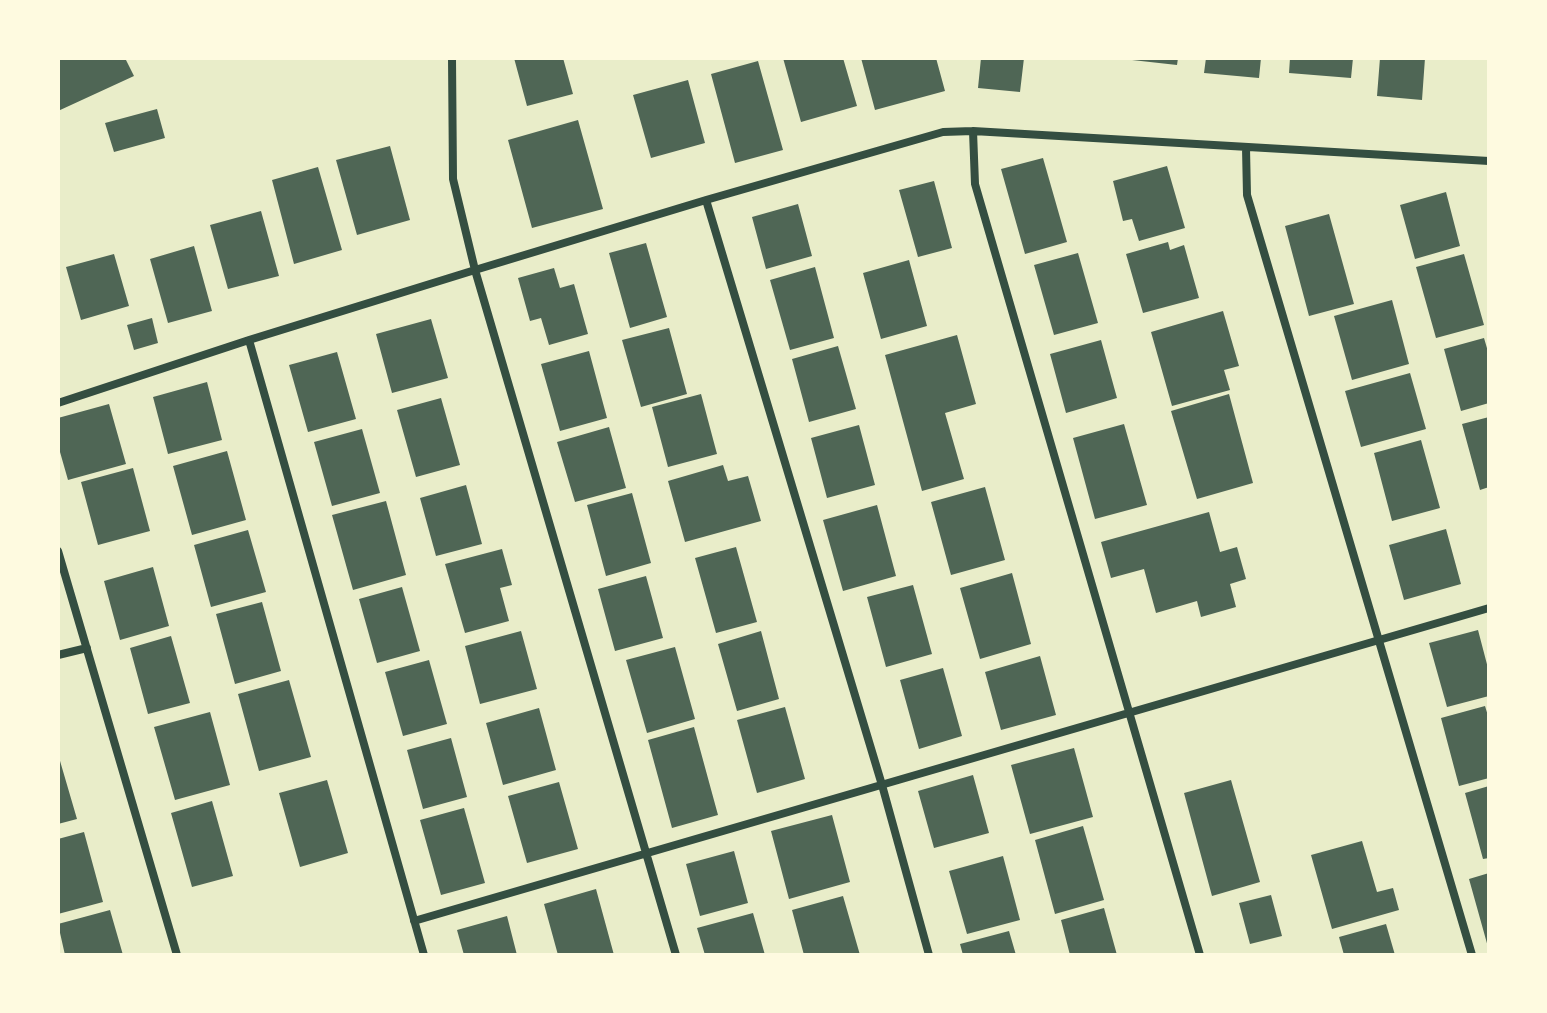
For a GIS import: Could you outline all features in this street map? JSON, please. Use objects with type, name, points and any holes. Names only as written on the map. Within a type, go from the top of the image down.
[{"type":"street","points":[[452,58],[453,179],[475,270],[676,955]]},
{"type":"street","points":[[973,131],[975,184],[1200,955]]},
{"type":"street","points":[[58,403],[475,270],[943,132],[973,131],[1489,161]]},
{"type":"street","points":[[1246,148],[1247,195],[1472,955]]},
{"type":"street","points":[[706,200],[882,785],[929,955]]},
{"type":"street","points":[[249,340],[424,955]]},
{"type":"street","points":[[58,551],[177,955]]},
{"type":"street","points":[[414,921],[1489,608]]},
{"type":"street","points":[[58,655],[87,648]]},
{"type":"building","points":[[58,58],[125,58],[134,76],[58,111]]},
{"type":"building","points":[[514,58],[563,58],[573,94],[527,106]]},
{"type":"building","points":[[783,58],[843,58],[857,106],[801,122]]},
{"type":"building","points":[[861,58],[936,58],[945,91],[875,110]]},
{"type":"building","points":[[981,58],[1024,58],[1020,92],[978,88]]},
{"type":"building","points":[[1132,58],[1178,58],[1177,65]]},
{"type":"building","points":[[1206,58],[1261,58],[1259,78],[1204,73]]},
{"type":"building","points":[[1290,58],[1353,58],[1351,78],[1289,73]]},
{"type":"building","points":[[1380,58],[1425,58],[1422,100],[1377,96]]},
{"type":"building","points":[[758,61],[783,150],[735,163],[711,74]]},
{"type":"building","points":[[688,80],[705,143],[651,158],[633,95]]},
{"type":"building","points":[[157,109],[165,138],[114,152],[105,123]]},
{"type":"building","points":[[578,120],[603,209],[532,228],[508,140]]},
{"type":"building","points":[[390,146],[410,220],[357,235],[336,160]]},
{"type":"building","points":[[1043,158],[1067,242],[1025,254],[1001,169]]},
{"type":"building","points":[[1167,166],[1185,228],[1139,241],[1132,219],[1123,221],[1113,181]]},
{"type":"building","points":[[318,167],[342,250],[294,264],[272,180]]},
{"type":"building","points":[[934,181],[952,248],[918,257],[899,190]]},
{"type":"building","points":[[1446,192],[1460,246],[1415,259],[1400,205]]},
{"type":"building","points":[[798,204],[812,256],[766,269],[752,217]]},
{"type":"building","points":[[261,211],[279,276],[228,289],[210,225]]},
{"type":"building","points":[[1329,214],[1354,304],[1309,316],[1285,226]]},
{"type":"building","points":[[1168,242],[1170,250],[1184,245],[1199,298],[1143,313],[1126,254]]},
{"type":"building","points":[[646,243],[667,317],[630,328],[609,253]]},
{"type":"building","points":[[194,246],[212,311],[168,323],[150,259]]},
{"type":"building","points":[[1078,253],[1098,323],[1054,335],[1034,265]]},
{"type":"building","points":[[114,254],[129,306],[81,320],[66,267]]},
{"type":"building","points":[[1464,254],[1484,325],[1436,338],[1416,267]]},
{"type":"building","points":[[909,260],[927,326],[881,339],[863,273]]},
{"type":"building","points":[[815,267],[834,338],[790,350],[770,280]]},
{"type":"building","points":[[554,268],[560,288],[574,284],[588,334],[549,345],[541,318],[530,321],[518,278]]},
{"type":"building","points":[[1392,300],[1409,364],[1352,380],[1334,316]]},
{"type":"building","points":[[1223,311],[1239,366],[1224,370],[1230,390],[1172,406],[1151,332]]},
{"type":"building","points":[[152,318],[158,343],[134,350],[127,325]]},
{"type":"building","points":[[431,319],[448,378],[392,393],[376,334]]},
{"type":"building","points":[[669,328],[687,394],[641,407],[622,340]]},
{"type":"building","points":[[957,335],[976,404],[945,413],[964,479],[922,491],[885,355]]},
{"type":"building","points":[[1484,338],[1489,355],[1489,403],[1461,411],[1444,349]]},
{"type":"building","points":[[1101,340],[1117,398],[1066,413],[1050,354]]},
{"type":"building","points":[[838,346],[856,409],[809,422],[792,359]]},
{"type":"building","points":[[589,351],[607,418],[560,431],[541,364]]},
{"type":"building","points":[[337,352],[356,419],[308,432],[289,365]]},
{"type":"building","points":[[1410,373],[1426,429],[1361,447],[1345,391]]},
{"type":"building","points":[[207,382],[222,440],[168,454],[153,397]]},
{"type":"building","points":[[701,394],[717,454],[668,467],[652,407]]},
{"type":"building","points":[[1229,394],[1253,483],[1197,499],[1171,411]]},
{"type":"building","points":[[441,398],[460,465],[416,477],[397,410]]},
{"type":"building","points":[[109,404],[126,464],[68,480],[58,445],[58,418]]},
{"type":"building","points":[[1489,417],[1489,487],[1480,490],[1462,424]]},
{"type":"building","points":[[1124,424],[1147,505],[1095,519],[1073,438]]},
{"type":"building","points":[[859,425],[875,485],[827,498],[811,438]]},
{"type":"building","points":[[609,427],[626,488],[575,502],[557,442]]},
{"type":"building","points":[[362,429],[380,493],[332,506],[314,442]]},
{"type":"building","points":[[1421,440],[1440,508],[1392,521],[1374,453]]},
{"type":"building","points":[[227,451],[246,520],[192,535],[173,466]]},
{"type":"building","points":[[723,465],[728,481],[748,476],[761,521],[685,542],[668,481]]},
{"type":"building","points":[[133,468],[150,531],[98,545],[81,482]]},
{"type":"building","points":[[466,485],[482,544],[436,556],[420,498]]},
{"type":"building","points":[[985,487],[1005,560],[951,575],[931,502]]},
{"type":"building","points":[[632,493],[651,563],[606,576],[587,505]]},
{"type":"building","points":[[386,501],[406,575],[353,590],[332,515]]},
{"type":"building","points":[[877,505],[896,576],[843,591],[823,520]]},
{"type":"building","points":[[1209,512],[1220,552],[1237,547],[1246,579],[1230,584],[1236,607],[1201,617],[1197,601],[1156,613],[1144,569],[1111,578],[1101,542]]},
{"type":"building","points":[[1446,529],[1461,584],[1404,600],[1389,545]]},
{"type":"building","points":[[248,530],[266,592],[211,607],[194,545]]},
{"type":"building","points":[[736,547],[757,622],[716,633],[695,558]]},
{"type":"building","points":[[502,549],[512,585],[500,588],[509,621],[465,633],[445,564]]},
{"type":"building","points":[[153,567],[169,626],[120,640],[104,581]]},
{"type":"building","points":[[1012,573],[1031,644],[980,659],[960,588]]},
{"type":"building","points":[[646,576],[663,638],[615,651],[598,589]]},
{"type":"building","points":[[913,585],[932,654],[886,667],[867,597]]},
{"type":"building","points":[[402,587],[420,651],[377,663],[359,599]]},
{"type":"building","points":[[262,602],[281,671],[235,684],[216,614]]},
{"type":"building","points":[[1478,630],[1489,672],[1489,696],[1447,707],[1429,643]]},
{"type":"building","points":[[521,631],[537,689],[480,704],[465,646]]},
{"type":"building","points":[[761,631],[779,699],[737,711],[718,644]]},
{"type":"building","points":[[171,636],[190,703],[148,714],[130,648]]},
{"type":"building","points":[[675,647],[695,719],[647,733],[626,660]]},
{"type":"building","points":[[1040,656],[1056,715],[1001,730],[985,672]]},
{"type":"building","points":[[429,660],[447,724],[403,736],[385,672]]},
{"type":"building","points":[[943,668],[962,736],[919,749],[900,680]]},
{"type":"building","points":[[289,680],[311,757],[259,771],[238,694]]},
{"type":"building","points":[[1485,706],[1489,719],[1489,778],[1459,786],[1441,718]]},
{"type":"building","points":[[785,707],[805,779],[757,793],[737,720]]},
{"type":"building","points":[[539,708],[556,770],[503,785],[486,723]]},
{"type":"building","points":[[210,712],[230,785],[175,800],[154,727]]},
{"type":"building","points":[[694,727],[718,815],[672,828],[648,740]]},
{"type":"building","points":[[451,738],[467,797],[423,809],[407,750]]},
{"type":"building","points":[[1074,748],[1093,817],[1030,834],[1011,765]]},
{"type":"building","points":[[58,754],[77,819],[58,824]]},
{"type":"building","points":[[973,775],[989,833],[934,848],[918,791]]},
{"type":"building","points":[[327,780],[348,853],[300,867],[279,793]]},
{"type":"building","points":[[1231,780],[1260,882],[1212,896],[1184,793]]},
{"type":"building","points":[[559,782],[578,849],[527,863],[508,796]]},
{"type":"building","points":[[1489,786],[1489,858],[1483,859],[1465,793]]},
{"type":"building","points":[[212,801],[233,876],[192,887],[171,813]]},
{"type":"building","points":[[464,808],[485,883],[441,895],[420,820]]},
{"type":"building","points":[[832,815],[850,882],[789,899],[771,831]]},
{"type":"building","points":[[1083,826],[1104,900],[1055,914],[1035,840]]},
{"type":"building","points":[[84,832],[103,902],[58,914],[58,839]]},
{"type":"building","points":[[1362,841],[1377,892],[1393,888],[1399,910],[1332,929],[1311,855]]},
{"type":"building","points":[[734,851],[748,903],[700,916],[686,864]]},
{"type":"building","points":[[1003,856],[1020,920],[967,934],[949,871]]},
{"type":"building","points":[[1489,873],[1489,947],[1488,947],[1469,879]]},
{"type":"building","points":[[596,889],[614,955],[558,955],[544,904]]},
{"type":"building","points":[[1271,895],[1282,936],[1250,944],[1239,903]]},
{"type":"building","points":[[843,896],[860,955],[804,955],[792,910]]},
{"type":"building","points":[[1104,908],[1117,955],[1070,955],[1061,920]]},
{"type":"building","points":[[110,910],[123,955],[65,955],[58,924]]},
{"type":"building","points":[[753,913],[765,955],[705,955],[697,928]]},
{"type":"building","points":[[507,916],[517,955],[464,955],[457,930]]},
{"type":"building","points":[[1386,924],[1395,955],[1344,955],[1339,937]]},
{"type":"building","points":[[1009,931],[1016,955],[963,955],[960,944]]}]
